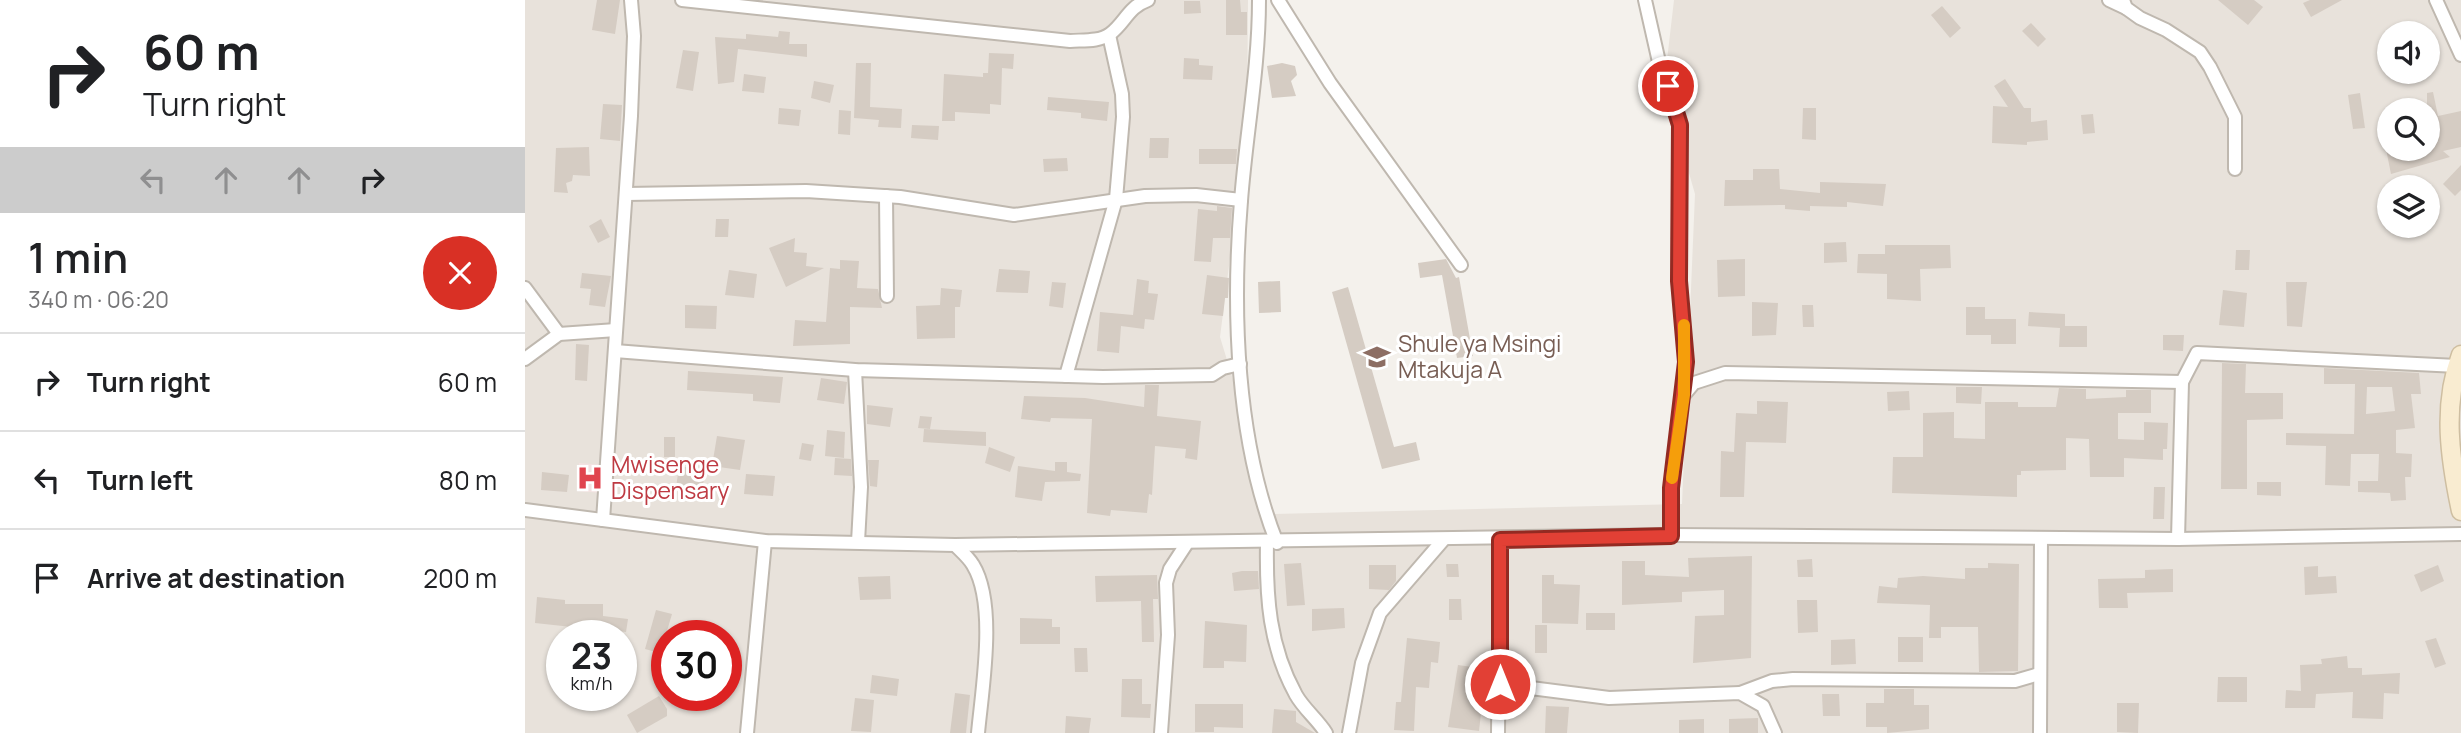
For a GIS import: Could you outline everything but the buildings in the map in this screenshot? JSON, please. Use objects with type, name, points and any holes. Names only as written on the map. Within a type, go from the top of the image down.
[{"type":"street","points":[[603,520],[627,194],[635,36],[631,0]]},
{"type":"street","points":[[682,0],[1070,41],[1095,40],[1109,35],[1126,13],[1148,0]]},
{"type":"street","points":[[1259,0],[1256,70],[1241,200],[1237,275],[1240,364],[1258,484],[1272,543],[1266,595],[1273,637],[1296,695],[1326,733]]},
{"type":"street","points":[[1278,0],[1330,83],[1461,265]]},
{"type":"street","points":[[1645,0],[1659,62],[1680,125],[1679,255],[1685,333],[1684,395],[1674,453],[1671,536]]},
{"type":"street","points":[[2109,0],[2125,4],[2200,52],[2235,117],[2235,169]]},
{"type":"street","points":[[2435,0],[2461,55]]},
{"type":"street","points":[[1066,376],[1117,199],[1122,146],[1122,94],[1109,35]]},
{"type":"street","points":[[627,194],[806,191],[886,196],[1014,215],[1117,199],[1173,195],[1241,200]]},
{"type":"street","points":[[886,196],[887,296]]},
{"type":"street","points":[[525,288],[559,334]]},
{"type":"street","points":[[525,359],[559,334],[587,330],[617,331]]},
{"type":"street","points":[[615,351],[855,370],[1066,376],[1212,375],[1223,368],[1240,364]]},
{"type":"street","points":[[2178,539],[2182,382],[2195,355],[2205,352],[2459,360],[2449,398],[2451,462],[2461,511]]},
{"type":"street","points":[[855,370],[861,487],[858,542]]},
{"type":"street","points":[[1684,395],[1694,383],[1725,373],[2182,382]]},
{"type":"street","points":[[525,510],[765,541],[955,545],[1671,536],[2178,539],[2461,534]]},
{"type":"street","points":[[2041,538],[2041,733]]},
{"type":"street","points":[[1349,733],[1362,663],[1380,613],[1444,539]]},
{"type":"street","points":[[1498,733],[1500,540]]},
{"type":"street","points":[[747,733],[765,541]]},
{"type":"street","points":[[1161,733],[1168,647],[1166,583],[1174,561],[1187,543]]},
{"type":"street","points":[[955,545],[973,565],[982,588],[983,667],[978,733]]},
{"type":"street","points":[[1500,684],[1609,698],[1741,693],[1772,681],[2015,681],[2039,674]]},
{"type":"street","points":[[1741,693],[1763,706],[1775,733]]},
{"type":"shaded area","points":[[525,0],[1248,0],[1247,123],[1220,337],[1274,514],[1682,504],[1695,194],[1664,86],[1674,0],[2461,0],[2461,733],[525,733]]},
{"type":"shaded area","name":"Mwisenge Dispensary","points":[[579,463],[604,465],[602,493],[577,491]]},
{"type":"slow traffic","points":[[1672,478],[1684,395],[1684,325]]},
{"type":"place","name":"Shule ya Msingi Mtakuja A","points":[[1377,357]]},
{"type":"place","name":"Mwisenge Dispensary","points":[[590,478]]},
{"type":"route","points":[[1500,684],[1500,540],[1671,536],[1674,453],[1684,395],[1686,362],[1679,281],[1680,125],[1668,86]]}]
